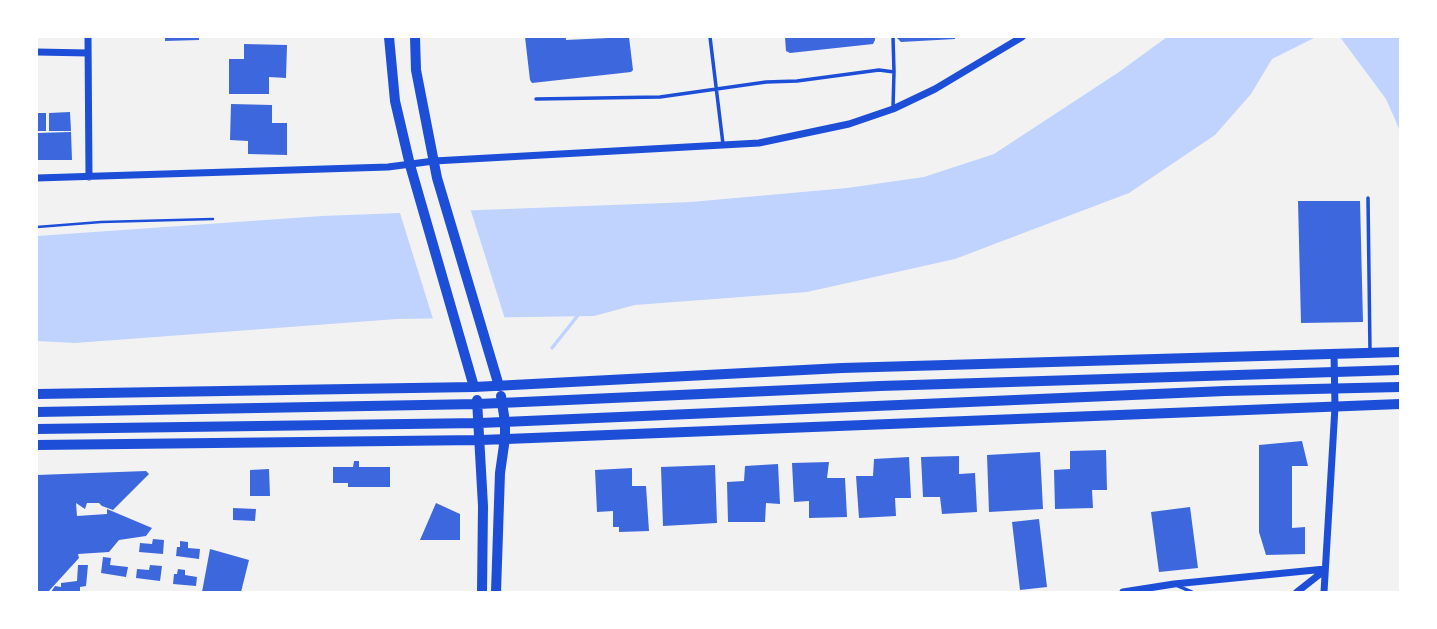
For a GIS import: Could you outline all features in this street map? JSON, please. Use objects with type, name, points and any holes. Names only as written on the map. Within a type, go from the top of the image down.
[{"type":"main road","points":[[37,394],[474,387],[842,368],[1394,352]]},
{"type":"main road","points":[[37,412],[478,404],[880,386],[1400,370]]},
{"type":"main road","points":[[496,592],[500,473],[505,438],[499,386]]},
{"type":"main road","points":[[474,387],[481,440],[482,592]]},
{"type":"main road","points":[[37,429],[480,423],[1225,391],[1400,387]]},
{"type":"main road","points":[[37,445],[481,440],[1400,404]]},
{"type":"street","points":[[89,37],[89,177]]},
{"type":"street","points":[[389,37],[396,102],[410,165],[474,387]]},
{"type":"street","points":[[415,37],[416,70],[437,178],[499,386]]},
{"type":"street","points":[[37,178],[410,165],[434,161],[724,146],[781,140],[849,124],[893,109],[935,89],[1022,37]]},
{"type":"street","points":[[37,52],[88,53]]},
{"type":"street","points":[[1324,592],[1335,407],[1334,353]]},
{"type":"street","points":[[1123,592],[1174,584],[1325,569]]},
{"type":"street","points":[[1297,592],[1325,569]]},
{"type":"lane","points":[[710,37],[724,146]]},
{"type":"lane","points":[[893,37],[893,109]]},
{"type":"lane","points":[[536,99],[642,98],[879,70],[894,72]]},
{"type":"lane","points":[[1368,198],[1370,353]]},
{"type":"lane","points":[[1174,584],[1192,592]]},
{"type":"path","points":[[37,227],[101,222],[214,219]]},
{"type":"water","points":[[1167,37],[1316,37],[1272,59],[1251,94],[1215,135],[1129,193],[955,259],[807,292],[635,305],[594,316],[397,319],[75,343],[37,341],[37,236],[322,216],[691,202],[847,188],[924,177],[994,154],[1119,72]]},
{"type":"water","points":[[1340,37],[1400,37],[1400,131],[1386,99]]},
{"type":"pier","points":[[470,208],[506,322],[434,322],[399,210]]},
{"type":"building","points":[[165,37],[199,37],[199,40],[165,41]]},
{"type":"building","points":[[525,37],[566,37],[566,40],[629,37],[633,70],[532,83]]},
{"type":"building","points":[[785,37],[875,37],[875,40],[873,44],[790,53],[786,51]]},
{"type":"building","points":[[896,37],[955,37],[955,39],[901,42]]},
{"type":"building","points":[[244,44],[287,45],[286,78],[269,77],[269,94],[229,94],[229,59],[244,59]]},
{"type":"building","points":[[231,104],[272,105],[272,123],[287,123],[287,155],[248,154],[248,141],[230,140]]},
{"type":"building","points":[[70,112],[71,131],[49,131],[49,113]]},
{"type":"building","points":[[37,113],[46,113],[46,131],[37,131]]},
{"type":"building","points":[[71,132],[72,160],[37,160],[37,133]]},
{"type":"building","points":[[1298,201],[1360,201],[1363,322],[1301,323]]},
{"type":"building","points":[[1302,441],[1308,466],[1292,466],[1292,528],[1305,527],[1305,554],[1266,555],[1259,532],[1259,445]]},
{"type":"building","points":[[1106,450],[1107,490],[1092,490],[1093,508],[1055,509],[1054,470],[1070,469],[1070,451]]},
{"type":"building","points":[[1040,452],[1043,509],[989,512],[987,455]]},
{"type":"building","points":[[959,456],[959,474],[975,473],[977,512],[942,514],[940,497],[923,497],[921,457]]},
{"type":"building","points":[[909,457],[911,498],[895,498],[896,516],[859,518],[856,476],[873,476],[874,459]]},
{"type":"building","points":[[354,461],[359,461],[359,467],[390,467],[390,487],[348,487],[348,483],[333,483],[333,467],[353,467]]},
{"type":"building","points":[[829,462],[827,478],[845,478],[847,517],[809,518],[809,501],[794,502],[792,463]]},
{"type":"building","points":[[778,464],[780,504],[766,503],[765,522],[728,522],[727,482],[744,481],[745,466]]},
{"type":"building","points":[[715,465],[717,523],[663,526],[661,467]]},
{"type":"building","points":[[632,468],[632,486],[646,486],[649,531],[619,532],[619,527],[613,527],[613,511],[597,512],[595,470]]},
{"type":"building","points":[[269,469],[270,496],[250,496],[250,470]]},
{"type":"building","points":[[146,471],[149,474],[113,510],[99,503],[87,503],[85,509],[76,503],[77,516],[107,514],[107,509],[152,528],[146,536],[119,540],[109,552],[78,554],[79,558],[48,592],[37,592],[37,475]]},
{"type":"building","points":[[436,503],[460,514],[460,540],[420,540]]},
{"type":"building","points":[[1190,507],[1198,568],[1159,572],[1151,512]]},
{"type":"building","points":[[233,508],[256,509],[255,521],[233,520]]},
{"type":"building","points":[[1039,519],[1047,587],[1020,590],[1012,522]]},
{"type":"building","points":[[153,539],[164,540],[163,554],[139,552],[140,543],[152,544]]},
{"type":"building","points":[[180,541],[188,542],[188,548],[200,549],[199,559],[176,556]]},
{"type":"building","points":[[210,549],[249,560],[241,592],[202,592]]},
{"type":"building","points":[[103,557],[111,558],[110,565],[128,567],[126,577],[101,573]]},
{"type":"building","points":[[78,565],[88,565],[86,586],[80,587],[80,592],[51,592],[55,586],[61,587],[61,583],[77,581]]},
{"type":"building","points":[[150,565],[162,566],[160,581],[136,578],[137,569],[149,570]]},
{"type":"building","points":[[178,569],[185,570],[185,575],[197,577],[196,586],[173,584],[174,574],[177,574]]},
{"type":"waterway","points":[[552,348],[579,314]]}]
